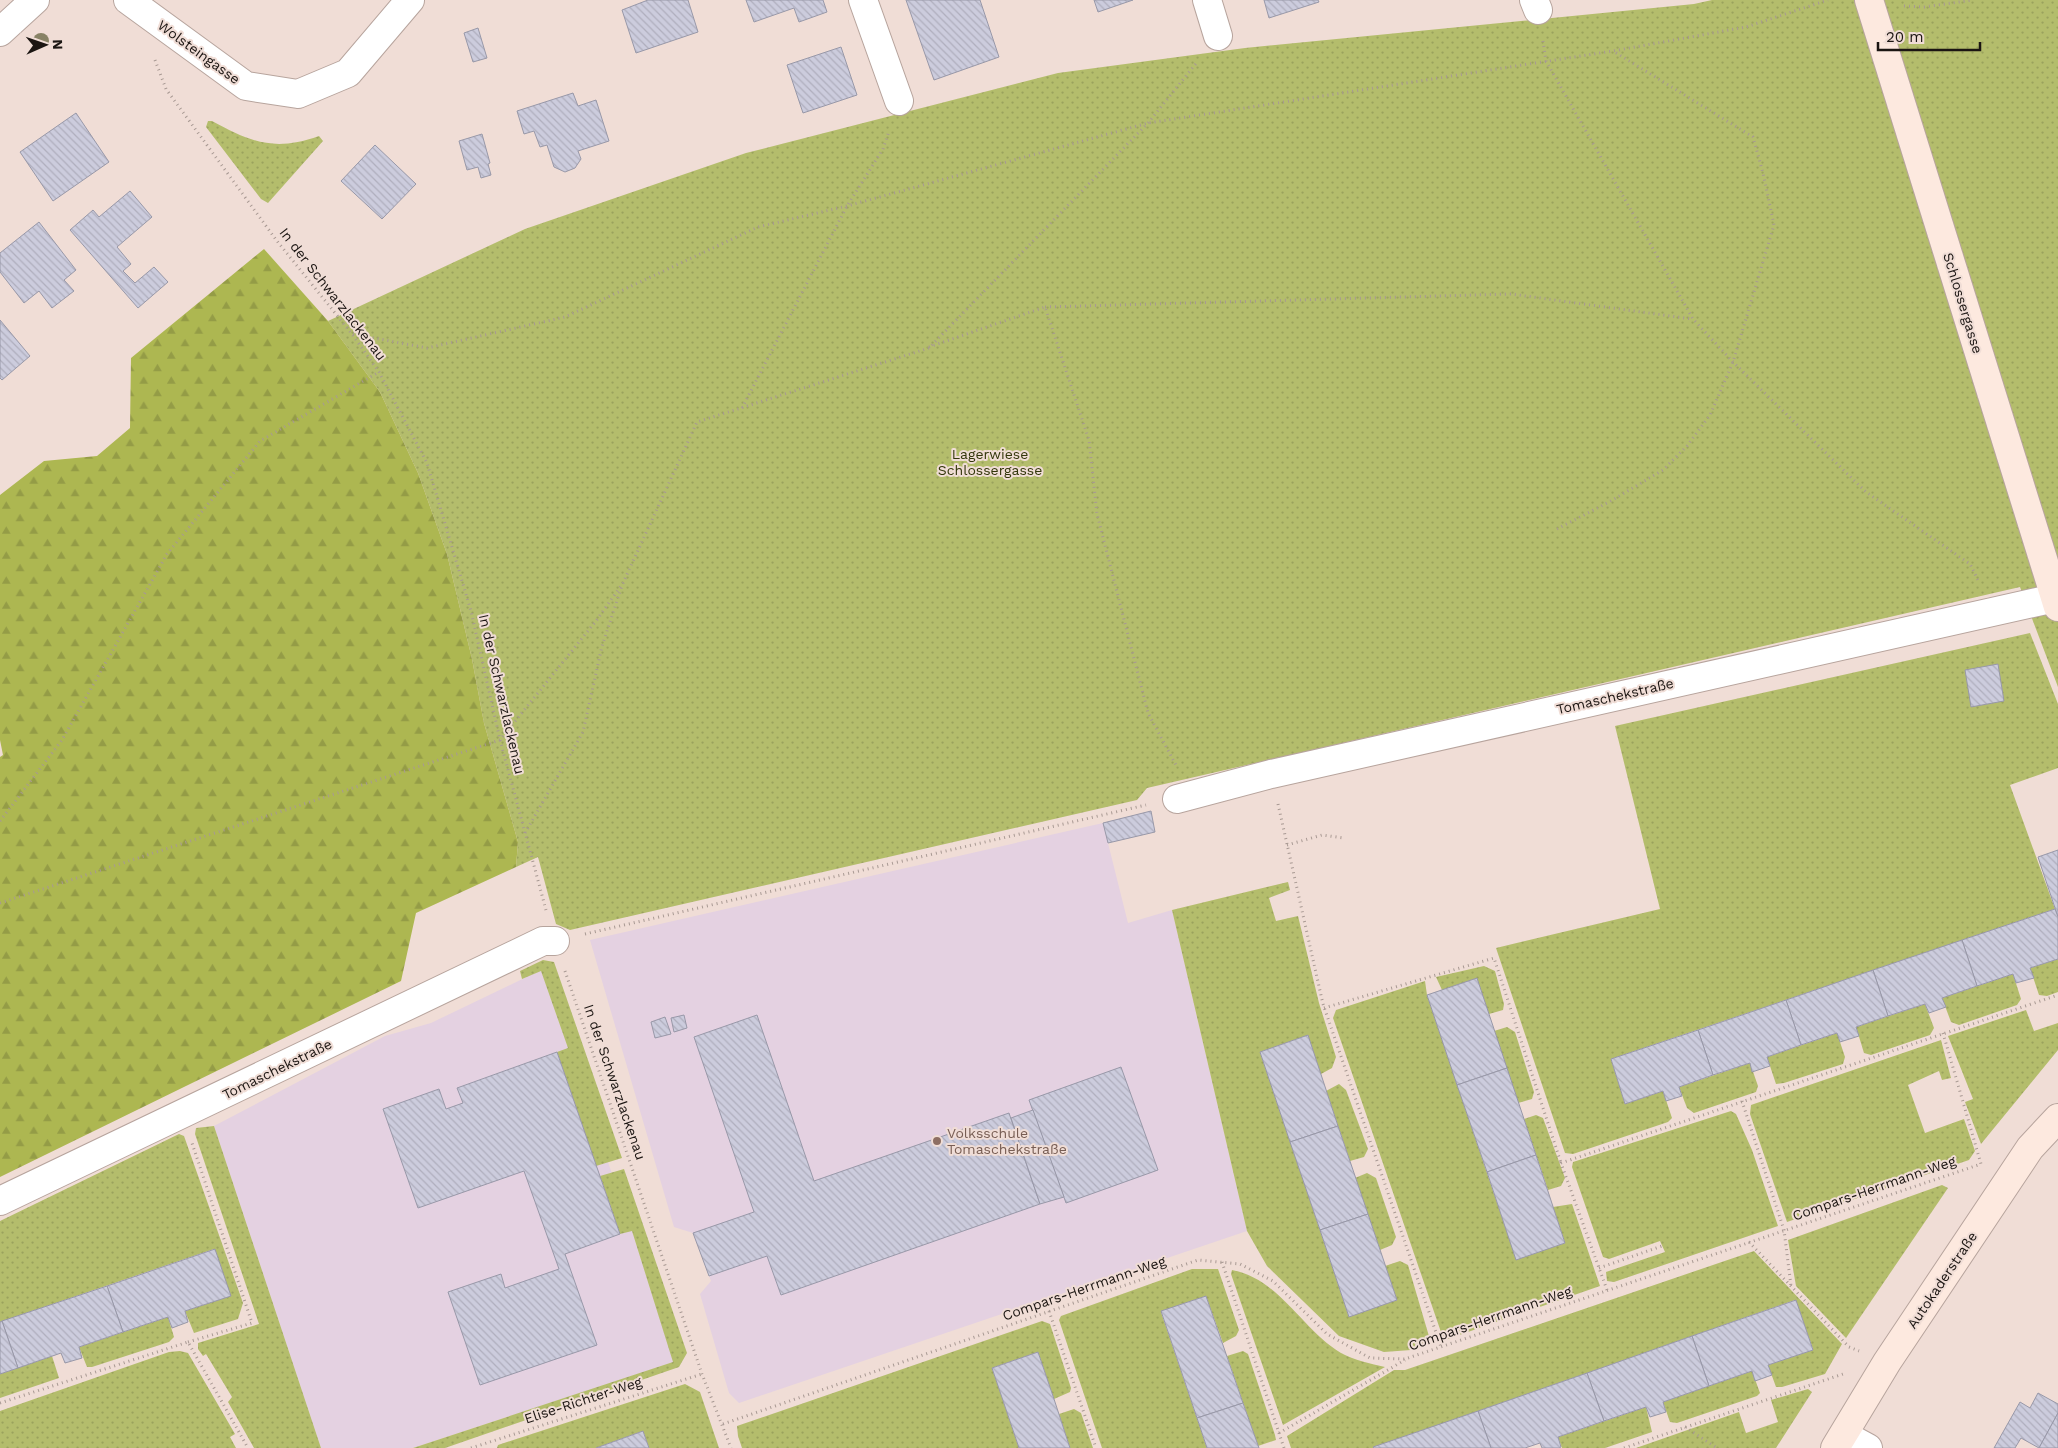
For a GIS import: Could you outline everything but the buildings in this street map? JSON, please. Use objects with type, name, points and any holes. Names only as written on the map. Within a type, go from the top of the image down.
[{"type":"street","points":[[0,32],[35,0]]},
{"type":"street","name":"Wolsteingasse","points":[[131,3],[246,86],[298,94],[348,73],[410,0]]},
{"type":"street","points":[[863,0],[898,101]]},
{"type":"street","points":[[1207,0],[1218,36]]},
{"type":"street","name":"Schlossergasse","points":[[1869,1],[2056,602]]},
{"type":"street","name":"Tomaschekstraße","points":[[1176,799],[1271,774],[1994,612],[2056,602]]},
{"type":"street","name":"Tomaschekstraße","points":[[0,1201],[543,941],[555,941]]},
{"type":"street","name":"Autokaderstraße","points":[[1840,1441],[1887,1362],[2030,1148],[2058,1118]]},
{"type":"street","points":[[1840,1441],[1868,1448]]},
{"type":"path","points":[[352,334],[427,348],[565,317],[758,227],[847,206],[1148,123],[1613,51],[1746,26],[1828,0]]},
{"type":"path","points":[[1869,1],[1924,7],[1973,0]]},
{"type":"path","points":[[1536,5],[1546,61],[1693,319],[1733,362],[1866,492],[1970,564],[1994,612]]},
{"type":"path","points":[[929,348],[1148,123],[1218,36]]},
{"type":"path","points":[[1557,529],[1609,502],[1663,470],[1687,446],[1710,415],[1733,362],[1774,226],[1753,136],[1613,51]]},
{"type":"path","name":"In der Schwarzlackenau","points":[[152,52],[166,89],[277,242],[352,334],[379,372],[427,463],[471,611],[500,740],[555,941],[702,1374],[731,1448]]},
{"type":"path","points":[[741,408],[847,206],[883,149],[898,101]]},
{"type":"path","points":[[525,833],[583,732],[602,646],[623,583],[697,422],[929,348],[1045,307],[1511,294],[1693,319]]},
{"type":"path","points":[[1045,307],[1089,440],[1098,514],[1148,713],[1177,766],[1218,788]]},
{"type":"path","points":[[0,821],[62,740],[167,554],[260,441],[379,372]]},
{"type":"path","points":[[0,903],[500,740],[596,621],[623,583]]},
{"type":"path","points":[[1271,774],[1324,1008],[1441,1347]]},
{"type":"path","points":[[555,941],[1176,799]]},
{"type":"path","points":[[1287,845],[1322,835],[1344,838]]},
{"type":"path","points":[[1324,1008],[1494,958],[1561,1163],[1607,1290]]},
{"type":"path","points":[[1561,1163],[2058,995]]},
{"type":"path","points":[[1943,1033],[1981,1164]]},
{"type":"path","points":[[1742,1101],[1784,1230],[1791,1286]]},
{"type":"path","points":[[0,1404],[252,1323],[182,1114]]},
{"type":"path","name":"Compars-Herrmann-Weg","points":[[723,1424],[1198,1260],[1240,1264],[1273,1281],[1327,1334],[1370,1358],[1405,1359],[2030,1148]]},
{"type":"path","points":[[1749,1242],[1849,1347],[1887,1362]]},
{"type":"path","points":[[1599,1268],[1662,1246]]},
{"type":"path","points":[[1222,1262],[1284,1448]]},
{"type":"path","points":[[1049,1312],[1096,1448]]},
{"type":"path","points":[[188,1342],[248,1448]]},
{"type":"path","points":[[1279,1434],[1405,1359]]},
{"type":"path","points":[[1624,1448],[1825,1378],[1887,1362]]},
{"type":"path","name":"Elise-Richter-Weg","points":[[471,1448],[702,1374]]},
{"type":"path","points":[[1685,1427],[1717,1448]]},
{"type":"path","points":[[486,1443],[488,1448]]},
{"type":"shaded area","name":"Volksschule Tomaschekstraße","points":[[1103,823],[1128,923],[1172,910],[1247,1231],[739,1403],[729,1393],[700,1294],[711,1281],[693,1233],[674,1227],[590,940]]},
{"type":"shaded area","points":[[541,970],[632,1231],[674,1362],[413,1448],[321,1448],[214,1126],[385,1036],[431,1023]]},
{"type":"green space","name":"Lagerwiese Schlossergasse","points":[[1712,0],[2058,0],[2058,687],[2020,587],[1147,788],[1137,800],[570,930],[556,924],[538,857],[516,867],[518,842],[484,723],[472,659],[447,554],[418,473],[380,392],[328,321],[525,229],[746,153],[1058,73],[1245,48],[1694,4]]},
{"type":"green space","points":[[208,121],[263,142],[289,143],[319,136],[323,141],[268,203],[261,199],[206,127]]},
{"type":"green space","points":[[264,249],[328,321],[380,392],[418,473],[447,554],[472,659],[484,723],[518,842],[516,867],[416,913],[401,981],[0,1177],[0,757],[3,755],[0,740],[0,495],[44,461],[97,456],[130,428],[131,358]]},
{"type":"green space","points":[[2030,633],[2058,704],[2058,768],[2010,785],[2055,909],[1611,1059],[1625,1104],[1663,1091],[1672,1118],[1668,1122],[1573,1154],[1565,1153],[1496,948],[1660,909],[1615,726]]},
{"type":"green space","points":[[1288,882],[1290,890],[1269,898],[1276,921],[1298,916],[1319,1003],[1336,1057],[1332,1068],[1321,1074],[1307,1036],[1260,1052],[1349,1316],[1397,1300],[1385,1266],[1400,1261],[1408,1265],[1431,1343],[1411,1350],[1384,1352],[1339,1336],[1267,1266],[1247,1231],[1172,910]]},
{"type":"green space","points":[[2058,959],[2058,992],[2047,996],[2039,995],[2030,968]]},
{"type":"green space","points":[[543,960],[554,962],[622,1158],[596,1166],[557,1052],[568,1048],[541,971],[522,979],[520,971]]},
{"type":"green space","points":[[1484,966],[1495,971],[1504,1004],[1503,1010],[1489,1014],[1442,990],[1436,977]]},
{"type":"green space","points":[[2013,974],[2021,999],[2017,1005],[1959,1025],[1951,1022],[1942,998]]},
{"type":"green space","points":[[1425,981],[1427,995],[1516,1259],[1565,1243],[1553,1207],[1572,1204],[1600,1286],[1445,1340],[1333,1018],[1336,1010]]},
{"type":"green space","points":[[1925,1004],[1934,1028],[1930,1035],[1871,1055],[1864,1053],[1856,1027]]},
{"type":"green space","points":[[2026,1010],[2034,1031],[2058,1023],[2058,1050],[1981,1144],[1965,1102],[1973,1099],[1948,1036]]},
{"type":"green space","points":[[1507,1027],[1515,1032],[1534,1092],[1532,1099],[1518,1103],[1494,1031]]},
{"type":"green space","points":[[1837,1033],[1845,1057],[1843,1064],[1776,1084],[1767,1057]]},
{"type":"green space","points":[[1941,1040],[1951,1078],[1942,1080],[1939,1071],[1908,1085],[1925,1133],[1964,1119],[1975,1151],[1969,1160],[1787,1222],[1750,1114],[1751,1105]]},
{"type":"green space","points":[[1750,1063],[1758,1086],[1756,1092],[1694,1113],[1687,1108],[1679,1087]]},
{"type":"green space","points":[[1339,1084],[1346,1090],[1368,1149],[1364,1157],[1350,1161],[1326,1091]]},
{"type":"green space","points":[[1731,1111],[1736,1114],[1752,1150],[1778,1226],[1614,1282],[1607,1281],[1606,1272],[1665,1252],[1660,1241],[1609,1259],[1603,1257],[1572,1167],[1573,1162]]},
{"type":"green space","points":[[1536,1115],[1543,1118],[1565,1178],[1561,1186],[1548,1190],[1524,1119]]},
{"type":"green space","points":[[214,1126],[321,1448],[254,1448],[228,1402],[232,1397],[206,1354],[203,1356],[198,1349],[198,1343],[259,1324],[195,1134],[196,1128]]},
{"type":"green space","points":[[179,1134],[184,1136],[243,1303],[238,1319],[194,1333],[185,1311],[230,1296],[214,1249],[0,1322],[0,1221]]},
{"type":"green space","points":[[624,1169],[687,1353],[679,1367],[445,1448],[413,1448],[673,1362],[632,1231],[620,1234],[600,1176]]},
{"type":"green space","points":[[1367,1173],[1376,1178],[1396,1237],[1392,1245],[1380,1250],[1355,1178]]},
{"type":"green space","points":[[1942,1185],[1948,1188],[1846,1338],[1796,1286],[1788,1240]]},
{"type":"green space","points":[[1754,1251],[1842,1344],[1825,1374],[1782,1387],[1776,1387],[1768,1365],[1813,1349],[1795,1300],[1374,1448],[1291,1448],[1287,1436],[1394,1370],[1405,1370]]},
{"type":"green space","points":[[1192,1269],[1218,1269],[1239,1330],[1236,1336],[1223,1343],[1206,1296],[1161,1312],[1207,1448],[1102,1448],[1059,1320],[1061,1316]]},
{"type":"green space","points":[[1232,1270],[1249,1275],[1264,1284],[1290,1306],[1314,1332],[1341,1353],[1357,1360],[1385,1367],[1283,1425],[1231,1274]]},
{"type":"green space","points":[[168,1317],[174,1337],[169,1342],[87,1367],[79,1347]]},
{"type":"green space","points":[[1042,1321],[1050,1324],[1071,1388],[1070,1392],[1054,1399],[1038,1352],[992,1368],[1019,1448],[742,1448],[737,1426]]},
{"type":"green space","points":[[180,1351],[188,1353],[235,1434],[230,1437],[236,1448],[0,1448],[0,1411],[169,1352]]},
{"type":"green space","points":[[1243,1351],[1248,1354],[1276,1440],[1258,1446],[1227,1356]]},
{"type":"green space","points":[[52,1356],[59,1378],[0,1398],[0,1374]]},
{"type":"green space","points":[[1752,1371],[1760,1393],[1757,1396],[1677,1423],[1670,1422],[1663,1402]]},
{"type":"green space","points":[[685,1384],[700,1392],[719,1448],[649,1448],[643,1431],[596,1448],[497,1448],[498,1445]]},
{"type":"green space","points":[[1808,1389],[1812,1392],[1776,1448],[1636,1448],[1739,1412],[1746,1433],[1778,1422],[1771,1400]]},
{"type":"green space","points":[[1646,1407],[1652,1432],[1605,1448],[1562,1448],[1558,1437]]},
{"type":"green space","points":[[1074,1409],[1081,1413],[1093,1448],[1070,1448],[1059,1414]]},
{"type":"place","name":"Volksschule Tomaschekstraße","points":[[937,1141]]}]
